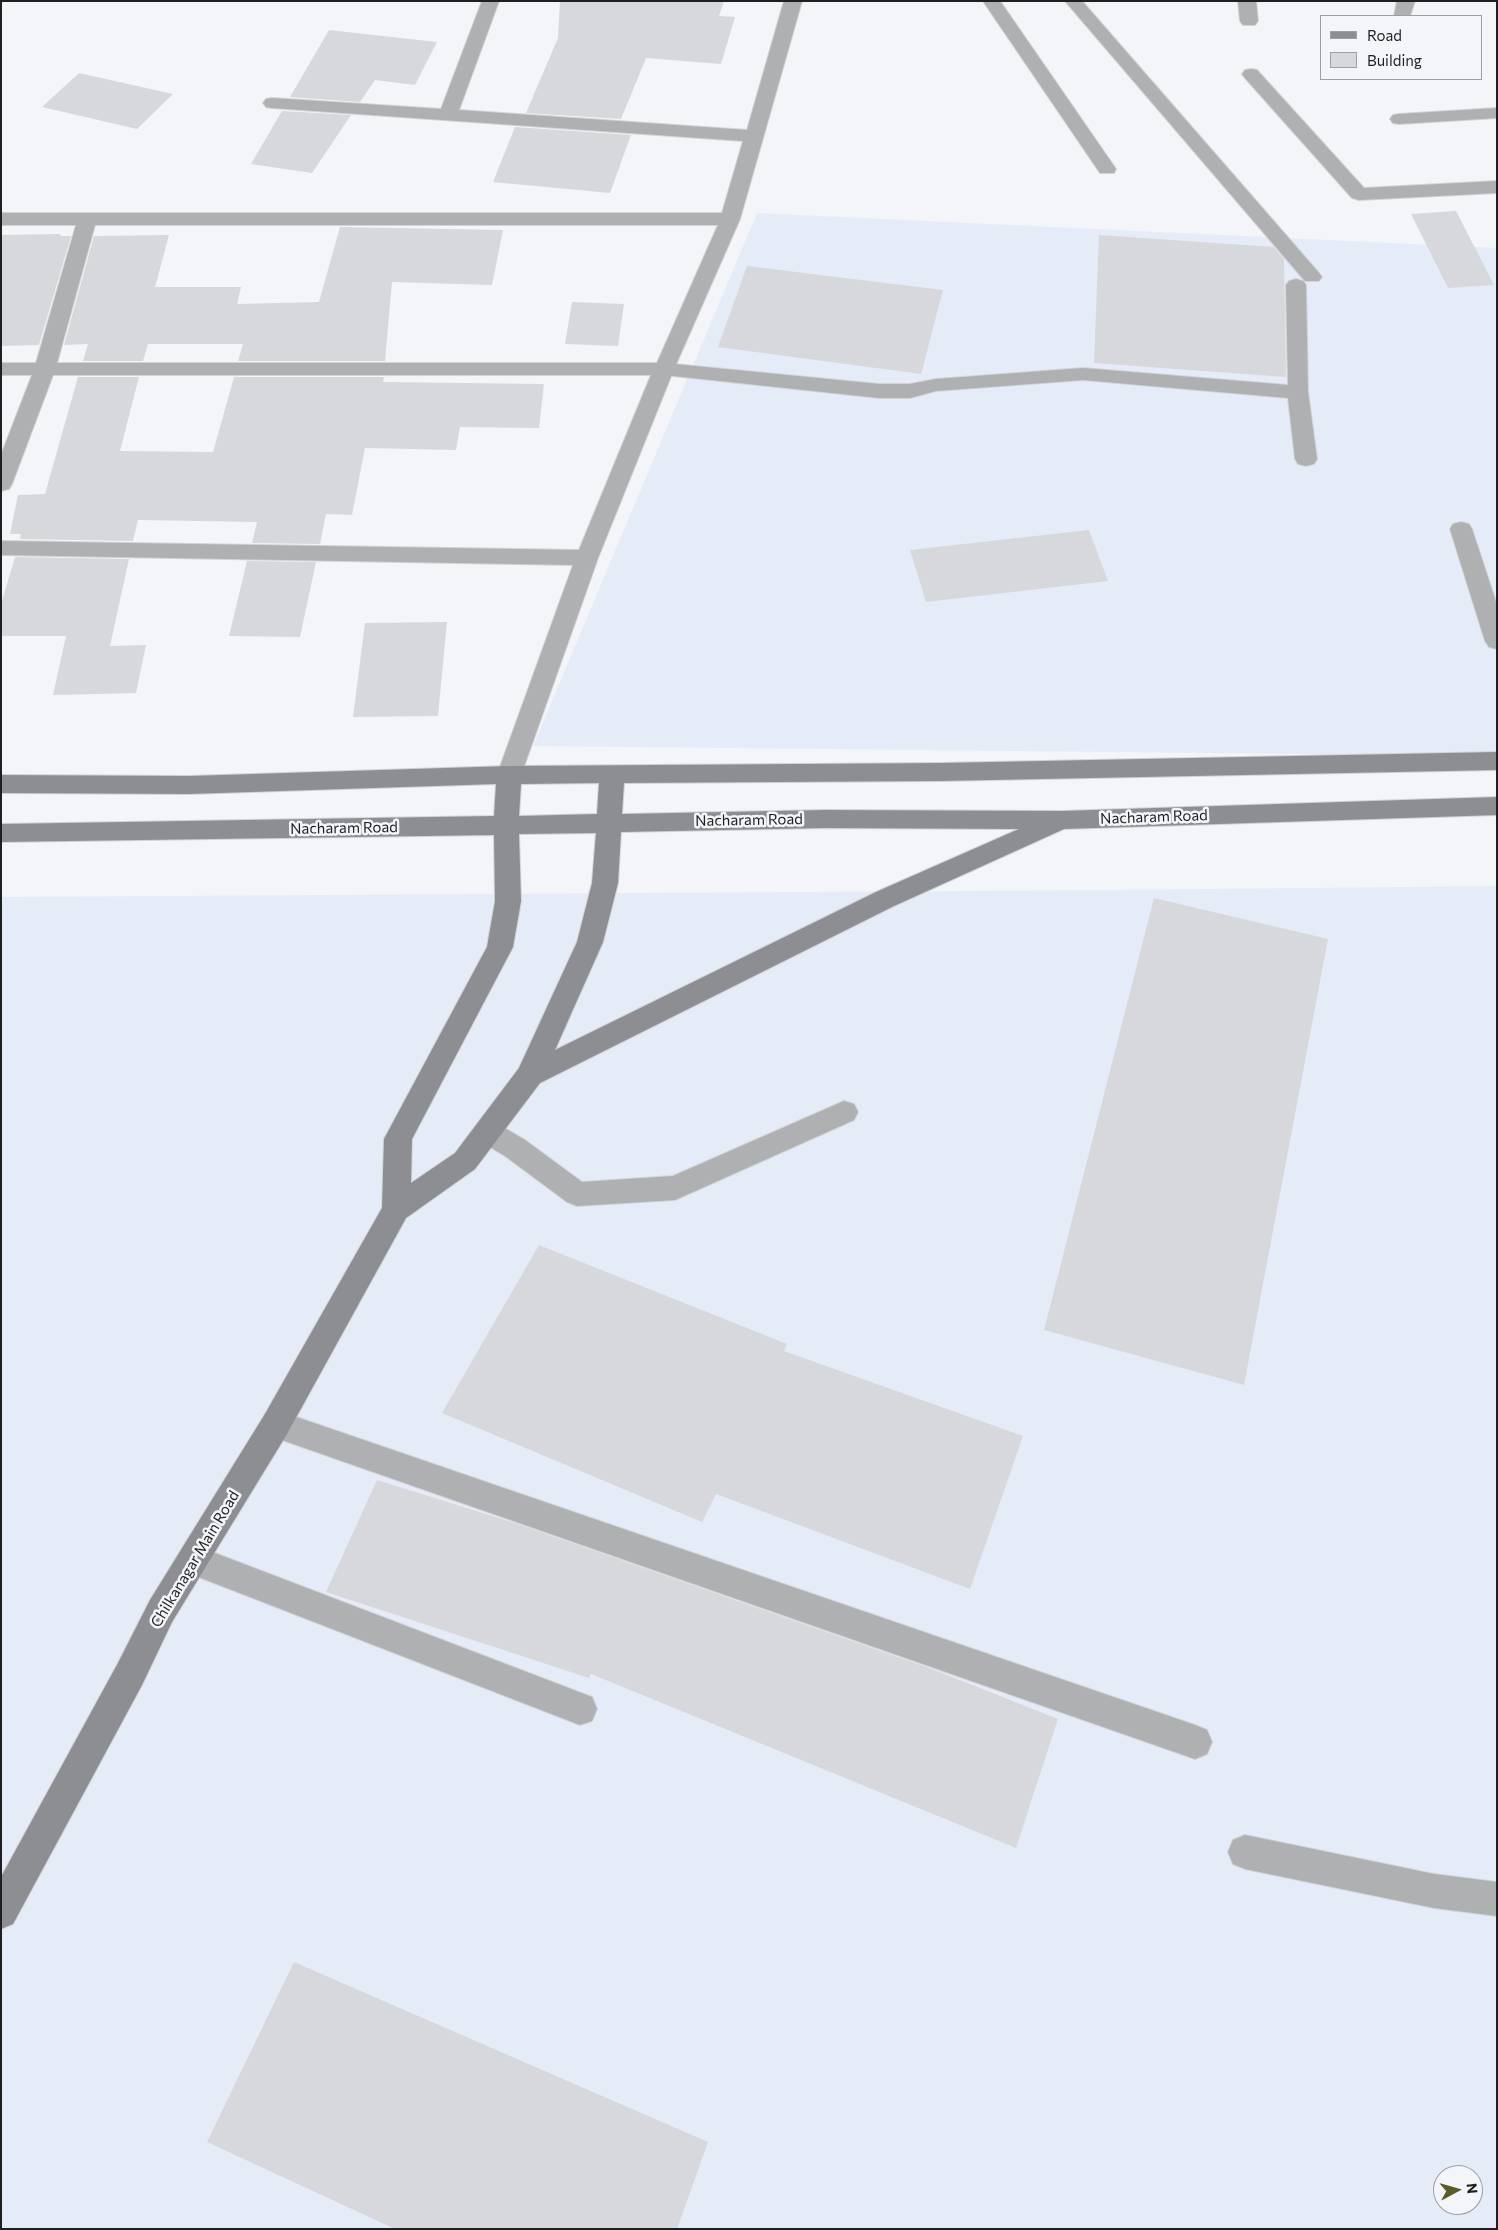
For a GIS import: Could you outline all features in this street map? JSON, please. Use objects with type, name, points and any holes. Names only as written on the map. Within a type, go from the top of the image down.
[{"type":"main road","points":[[1,784],[189,785],[509,775],[959,772],[1497,761]]},
{"type":"main road","points":[[396,1209],[465,1161],[530,1075],[590,942],[605,883],[612,774]]},
{"type":"main road","points":[[396,1209],[398,1139],[500,947],[508,901],[506,824],[509,775]]},
{"type":"main road","name":"Nacharam Road","points":[[1,833],[184,832],[825,819],[1062,820],[1497,806]]},
{"type":"main road","points":[[530,1075],[876,904],[1062,820]]},
{"type":"main road","name":"Chilkanagar Main Road","points":[[1,1912],[162,1611],[276,1424],[396,1209]]},
{"type":"street","points":[[448,115],[491,1]]},
{"type":"street","points":[[509,775],[587,558],[664,369],[730,220],[793,1]]},
{"type":"street","points":[[991,1],[1107,169]]},
{"type":"street","points":[[1074,1],[1304,281],[1298,392],[1306,459]]},
{"type":"street","points":[[1247,1],[1249,21]]},
{"type":"street","points":[[1402,15],[1406,1]]},
{"type":"street","points":[[1251,74],[1359,194],[1497,187]]},
{"type":"street","points":[[272,103],[755,136]]},
{"type":"street","points":[[1399,119],[1497,113]]},
{"type":"street","points":[[1,219],[730,220]]},
{"type":"street","points":[[1,484],[45,368],[87,219]]},
{"type":"street","points":[[1,369],[664,369],[879,391],[910,391],[936,385],[1083,374],[1298,392]]},
{"type":"street","points":[[1461,529],[1497,641]]},
{"type":"street","points":[[1,548],[587,558]]},
{"type":"street","points":[[488,1132],[515,1148],[577,1194],[674,1188],[844,1112]]},
{"type":"street","points":[[276,1424],[1195,1742]]},
{"type":"street","points":[[194,1560],[580,1709]]},
{"type":"street","points":[[1245,1852],[1434,1891],[1497,1899]]},
{"type":"shaded area","points":[[757,213],[1497,248],[1497,756],[533,746]]},
{"type":"shaded area","points":[[1497,886],[1497,2229],[1,2229],[1,897]]},
{"type":"building","points":[[560,1],[724,1],[719,16],[735,17],[721,64],[646,58],[621,119],[526,113],[558,38]]},
{"type":"building","points":[[329,30],[437,42],[415,85],[375,80],[360,102],[290,97]]},
{"type":"building","points":[[79,73],[173,94],[137,129],[42,107]]},
{"type":"building","points":[[282,111],[351,115],[312,173],[251,164]]},
{"type":"building","points":[[515,127],[631,135],[610,193],[493,182]]},
{"type":"building","points":[[1456,211],[1494,285],[1448,288],[1411,214]]},
{"type":"building","points":[[340,227],[503,230],[492,285],[392,282],[385,361],[238,361],[243,344],[148,344],[143,361],[83,361],[88,344],[64,345],[94,236],[169,235],[155,287],[241,287],[237,304],[319,302]]},
{"type":"building","points":[[61,234],[60,236],[71,236],[39,345],[1,346],[1,235]]},
{"type":"building","points":[[1099,235],[1274,247],[1284,259],[1286,377],[1094,363]]},
{"type":"building","points":[[747,266],[943,290],[921,374],[718,347]]},
{"type":"building","points":[[572,302],[624,304],[618,346],[565,344]]},
{"type":"building","points":[[78,377],[139,377],[120,451],[213,452],[234,377],[384,377],[383,382],[544,384],[539,428],[460,427],[456,450],[365,448],[352,515],[326,514],[320,544],[252,543],[257,522],[138,520],[133,541],[20,539],[21,534],[10,534],[18,495],[45,494]]},
{"type":"building","points":[[1089,530],[1108,581],[926,602],[910,550]]},
{"type":"building","points":[[15,557],[129,559],[110,646],[146,645],[136,693],[53,695],[66,636],[1,636],[1,604]]},
{"type":"building","points":[[247,561],[316,562],[300,637],[229,636]]},
{"type":"building","points":[[447,622],[438,716],[353,717],[365,623]]},
{"type":"building","points":[[1154,898],[1328,939],[1244,1385],[1044,1330]]},
{"type":"building","points":[[539,1245],[787,1344],[784,1351],[1023,1436],[970,1589],[716,1494],[702,1522],[442,1413]]},
{"type":"building","points":[[377,1480],[518,1524],[932,1669],[1058,1719],[1016,1848],[591,1674],[589,1678],[326,1592]]},
{"type":"building","points":[[294,1962],[708,2142],[677,2229],[395,2229],[207,2142]]}]
